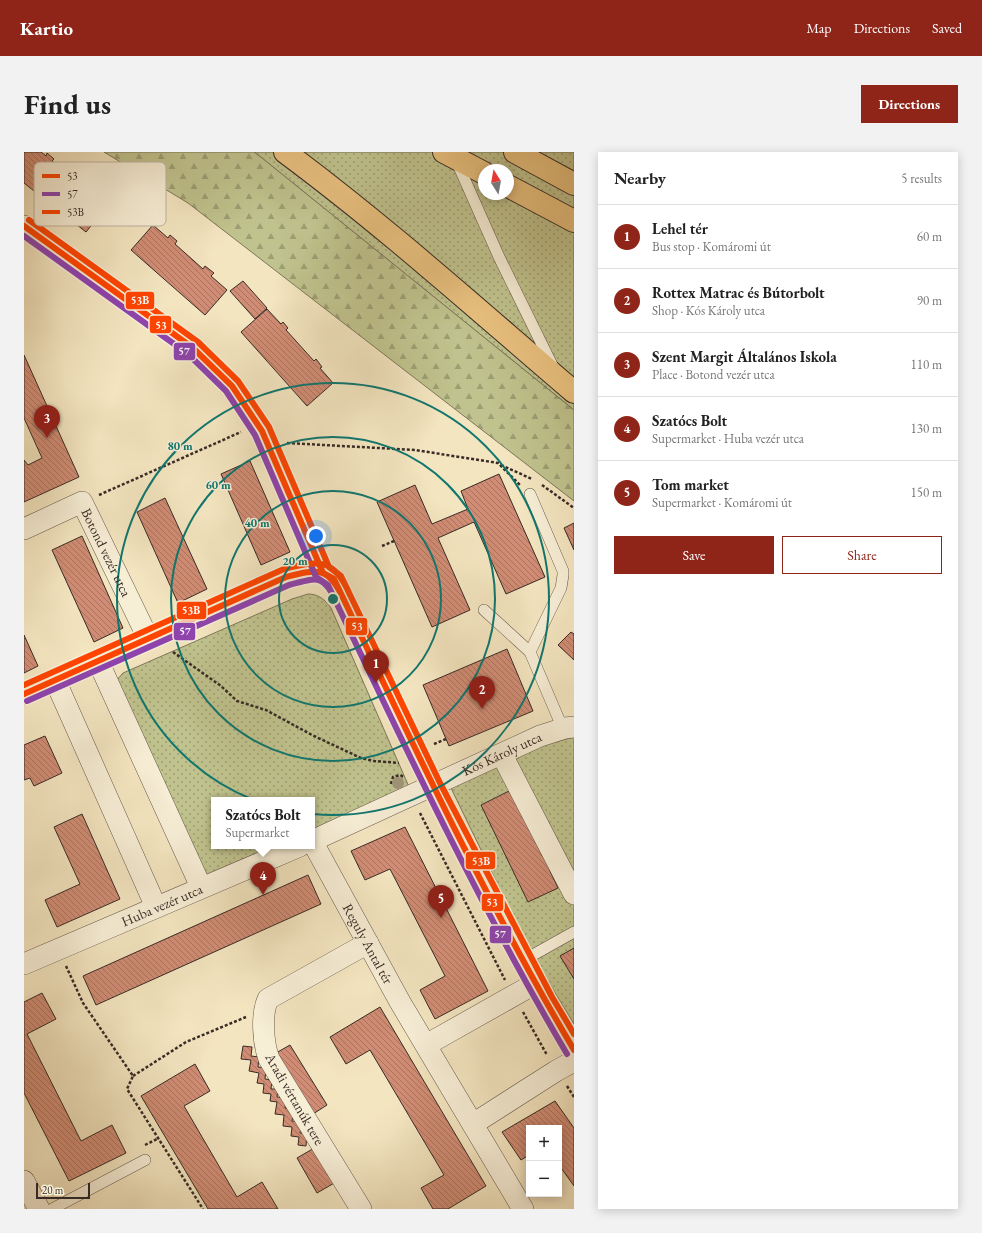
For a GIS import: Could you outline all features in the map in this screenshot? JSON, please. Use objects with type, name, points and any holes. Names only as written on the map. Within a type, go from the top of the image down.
[{"type":"main road","points":[[285,152],[328,184],[404,246],[567,386]]},
{"type":"main road","points":[[515,152],[574,184]]},
{"type":"main road","points":[[449,155],[478,170]]},
{"type":"main road","points":[[514,189],[574,221]]},
{"type":"street","points":[[24,226],[193,348],[232,386],[255,419],[267,442],[323,573]]},
{"type":"street","name":"Botond vezér utca","points":[[24,529],[82,502],[148,638]]},
{"type":"street","points":[[24,694],[286,577],[308,572],[323,573],[334,579],[433,787],[536,983],[574,1050]]},
{"type":"street","points":[[98,661],[201,887]]},
{"type":"street","points":[[55,680],[156,907]]},
{"type":"street","name":"Kós Károly utca","points":[[433,787],[540,736],[565,728],[567,725]]},
{"type":"street","points":[[502,755],[574,894]]},
{"type":"street","points":[[315,840],[433,787]]},
{"type":"street","name":"Reguly Antal tér","points":[[315,846],[400,1002],[523,1209]]},
{"type":"street","name":"Huba vezér utca","points":[[24,964],[293,849]]},
{"type":"street","points":[[263,1009],[268,999],[368,943]]},
{"type":"street","points":[[426,1045],[536,983]]},
{"type":"street","name":"Aradi vértanúk tere","points":[[263,1009],[265,1048],[269,1059],[361,1209]]},
{"type":"street","points":[[472,1124],[565,1066]]},
{"type":"street","points":[[24,1181],[39,1209]]},
{"type":"lane","points":[[449,155],[499,257],[567,386]]},
{"type":"lane","points":[[530,494],[563,571],[563,576],[561,588],[530,652]]},
{"type":"lane","points":[[484,610],[530,652],[567,725]]},
{"type":"lane","points":[[524,960],[574,932]]},
{"type":"lane","points":[[52,1209],[146,1160]]},
{"type":"path","points":[[82,502],[246,430],[255,419]]},
{"type":"path","points":[[267,442],[415,450],[498,464],[530,494]]},
{"type":"path","points":[[382,546],[394,540]]},
{"type":"path","points":[[173,652],[221,686],[237,700],[266,710],[312,735],[361,758],[374,761],[398,763]]},
{"type":"path","points":[[432,745],[446,739]]},
{"type":"path","points":[[413,796],[422,821],[513,995],[565,1066],[574,1097]]},
{"type":"path","points":[[59,948],[83,1003],[133,1076]]},
{"type":"path","points":[[203,1209],[127,1089],[133,1076],[186,1042],[263,1009]]},
{"type":"path","points":[[140,1148],[159,1138]]},
{"type":"green space","points":[[104,152],[254,152],[574,410],[574,501],[188,203],[166,190],[166,162],[120,162]]},
{"type":"green space","points":[[254,152],[574,152],[574,410],[262,158]]},
{"type":"green space","points":[[308,594],[315,595],[326,602],[331,608],[413,796],[315,840],[315,797],[211,797],[211,849],[293,849],[201,887],[117,680],[123,673],[292,599]]},
{"type":"green space","points":[[574,737],[574,1024],[532,955],[451,788],[537,747]]},
{"type":"building","points":[[24,152],[41,152],[46,156],[47,153],[54,159],[52,161],[53,162],[34,162],[34,191],[24,183]]},
{"type":"building","points":[[78,226],[91,226],[86,232]]},
{"type":"building","points":[[152,226],[154,226],[168,238],[170,235],[177,241],[175,244],[203,269],[205,266],[214,273],[211,276],[227,290],[205,315],[131,250]]},
{"type":"building","points":[[243,281],[267,308],[255,319],[230,291]]},
{"type":"building","points":[[267,309],[281,324],[283,322],[288,328],[286,330],[314,361],[316,359],[322,367],[320,368],[333,383],[307,406],[241,332]]},
{"type":"building","points":[[24,355],[79,477],[24,502],[24,460],[28,465],[42,458],[24,418]]},
{"type":"building","points":[[250,461],[290,552],[261,565],[221,474]]},
{"type":"building","points":[[499,474],[545,577],[506,594],[474,522],[438,538],[470,610],[432,627],[377,502],[415,485],[432,524],[468,509],[461,491]]},
{"type":"building","points":[[165,498],[207,589],[178,603],[137,512]]},
{"type":"building","points":[[574,523],[574,550],[564,528]]},
{"type":"building","points":[[82,536],[123,628],[94,642],[52,550]]},
{"type":"building","points":[[571,632],[574,634],[574,660],[558,645]]},
{"type":"building","points":[[24,635],[38,666],[24,673]]},
{"type":"building","points":[[507,649],[533,711],[449,746],[423,685]]},
{"type":"building","points":[[45,736],[62,773],[34,786],[30,778],[24,780],[24,745]]},
{"type":"building","points":[[511,790],[543,857],[547,855],[553,867],[549,869],[558,888],[528,902],[481,805]]},
{"type":"building","points":[[82,814],[120,899],[57,927],[45,900],[80,884],[54,827]]},
{"type":"building","points":[[405,827],[488,991],[435,1019],[420,990],[445,976],[390,869],[365,880],[351,851]]},
{"type":"building","points":[[308,875],[321,904],[96,1005],[83,976]]},
{"type":"building","points":[[574,948],[574,979],[560,956]]},
{"type":"building","points":[[42,993],[56,1019],[27,1034],[81,1141],[112,1125],[126,1153],[69,1181],[24,1093],[24,1002]]},
{"type":"building","points":[[380,1007],[486,1186],[448,1209],[433,1209],[421,1188],[444,1175],[370,1050],[346,1064],[330,1037]]},
{"type":"building","points":[[290,1045],[327,1105],[313,1114],[276,1053]]},
{"type":"building","points":[[243,1046],[252,1047],[251,1056],[259,1057],[258,1067],[266,1068],[265,1079],[272,1080],[271,1089],[278,1089],[277,1097],[286,1098],[285,1108],[294,1109],[292,1121],[302,1122],[300,1133],[307,1134],[306,1146],[298,1145],[299,1137],[291,1136],[292,1127],[283,1126],[284,1115],[275,1114],[277,1102],[270,1101],[271,1094],[263,1093],[264,1084],[257,1083],[259,1073],[249,1071],[251,1060],[241,1059]]},
{"type":"building","points":[[195,1064],[210,1091],[184,1106],[237,1197],[262,1182],[278,1209],[208,1209],[141,1096]]},
{"type":"building","points":[[555,1101],[574,1128],[574,1186],[562,1169],[562,1125],[526,1125],[526,1157],[521,1160],[502,1132]]},
{"type":"building","points":[[316,1147],[336,1182],[317,1193],[297,1158]]},
{"type":"transit line","name":"53B","points":[[29,220],[34,224]]},
{"type":"transit line","name":"53","points":[[24,226],[193,348],[232,386],[262,431],[323,573],[334,579],[449,817],[509,935],[574,1050]]},
{"type":"transit line","name":"53B","points":[[37,226],[198,342],[238,381],[269,427],[329,567],[341,576],[440,783],[552,997],[574,1034]]},
{"type":"transit line","name":"57","points":[[24,236],[188,354],[226,391],[255,435],[316,577],[328,585],[413,763],[472,881],[534,997],[567,1054]]},
{"type":"transit line","name":"53B","points":[[24,685],[284,569],[307,564],[324,565],[332,568],[338,574],[350,595]]},
{"type":"transit line","name":"53","points":[[24,694],[286,577],[306,572],[321,572],[332,580],[343,598]]},
{"type":"transit line","name":"57","points":[[27,701],[289,585],[318,580],[327,586],[336,601]]},
{"type":"place","name":"Szent Margit Általános Iskola","points":[[47,438]]},
{"type":"place","name":"Lehel tér","points":[[376,683]]},
{"type":"place","name":"Rottex Matrac és Bútorbolt","points":[[482,709]]},
{"type":"place","name":"Szatócs Bolt","points":[[263,895]]},
{"type":"place","name":"Tom market","points":[[441,918]]}]
